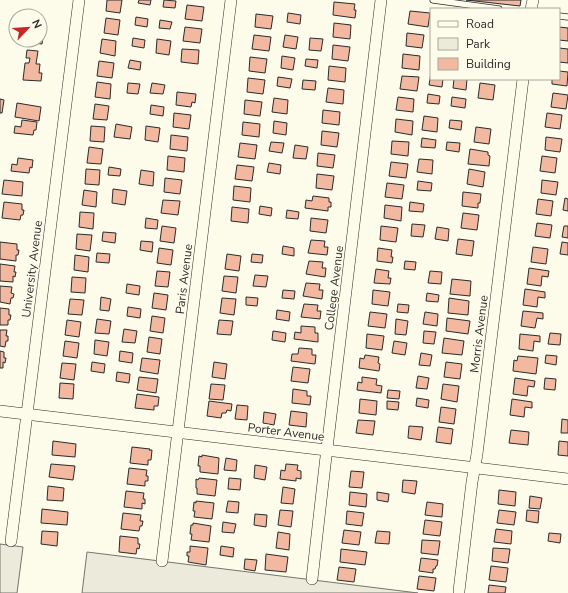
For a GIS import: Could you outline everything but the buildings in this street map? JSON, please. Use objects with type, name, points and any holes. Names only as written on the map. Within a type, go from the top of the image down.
[{"type":"street","name":"University Avenue","points":[[11,541],[79,0]]},
{"type":"street","name":"Paris Avenue","points":[[162,561],[231,0]]},
{"type":"street","name":"College Avenue","points":[[312,579],[381,0]]},
{"type":"street","name":"Morris Avenue","points":[[459,591],[523,80]]},
{"type":"street","name":"Porter Avenue","points":[[0,411],[568,479]]},
{"type":"lane","points":[[433,0],[492,8]]},
{"type":"green space","points":[[87,552],[418,593],[82,593]]},
{"type":"shaded area","points":[[0,544],[23,547],[17,593],[0,593]]}]
